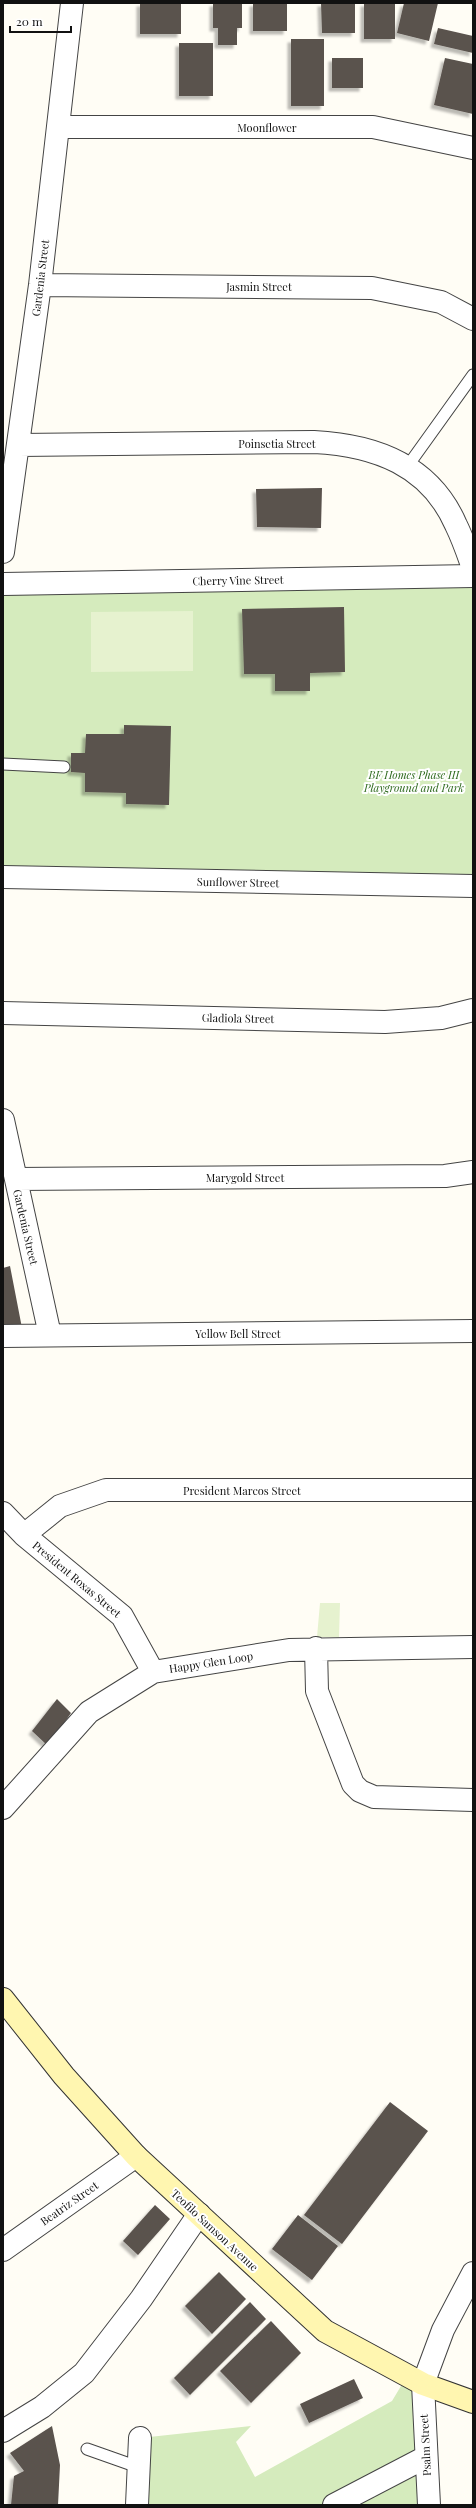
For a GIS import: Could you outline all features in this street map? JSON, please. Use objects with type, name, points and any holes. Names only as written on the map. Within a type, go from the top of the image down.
[{"type":"main road","name":"Teofilo Samson Avenue","points":[[3,1999],[73,2087],[136,2156],[325,2331],[423,2384],[473,2402]]},
{"type":"street","name":"Gardenia Street","points":[[3,552],[40,285],[72,3]]},
{"type":"street","name":"Moonflower","points":[[59,128],[373,127],[473,148]]},
{"type":"street","name":"Jasmin Street","points":[[40,285],[372,288],[441,302],[473,319]]},
{"type":"street","name":"Poinsetia Street","points":[[19,445],[343,443],[373,450],[407,467],[436,492],[456,524],[473,568]]},
{"type":"street","name":"Cherry Vine Street","points":[[3,584],[473,576]]},
{"type":"street","name":"Sunflower Street","points":[[3,877],[473,886]]},
{"type":"street","name":"Gladiola Street","points":[[3,1014],[385,1022],[441,1018],[473,1010]]},
{"type":"street","name":"Gardenia Street","points":[[3,1120],[50,1334]]},
{"type":"street","name":"Marygold Street","points":[[16,1179],[445,1176],[473,1172]]},
{"type":"street","name":"Yellow Bell Street","points":[[3,1336],[50,1334],[473,1331]]},
{"type":"street","name":"President Marcos Street","points":[[24,1535],[60,1506],[106,1490],[473,1490]]},
{"type":"street","name":"President Roxas Street","points":[[3,1513],[24,1535],[122,1616],[153,1672]]},
{"type":"street","name":"Happy Glen Loop","points":[[3,1808],[89,1712],[153,1672],[289,1650],[316,1648],[473,1647]]},
{"type":"street","points":[[316,1648],[317,1691],[352,1784],[374,1797],[473,1800]]},
{"type":"street","name":"Beatriz Street","points":[[3,2250],[136,2156]]},
{"type":"street","points":[[3,2431],[42,2407],[84,2373],[141,2299],[199,2214]]},
{"type":"street","points":[[423,2384],[443,2330],[473,2273]]},
{"type":"street","name":"Psalm Street","points":[[423,2384],[429,2505]]},
{"type":"street","points":[[137,2505],[140,2438]]},
{"type":"street","points":[[334,2505],[426,2457]]},
{"type":"lane","points":[[407,467],[473,376]]},
{"type":"lane","points":[[3,764],[64,767]]},
{"type":"lane","points":[[87,2449],[138,2467]]},
{"type":"green space","name":"BF Homes Phase III Playground and Park","points":[[472,582],[473,881],[3,873],[3,590]]},
{"type":"green space","points":[[193,611],[193,671],[91,672],[91,612]]},
{"type":"green space","points":[[320,1603],[340,1603],[339,1637],[317,1637]]},
{"type":"green space","points":[[407,2376],[423,2384],[429,2505],[137,2505],[140,2438],[251,2426],[236,2442],[255,2477],[392,2401]]},
{"type":"building","points":[[140,3],[181,3],[181,34],[140,34]]},
{"type":"building","points":[[213,3],[242,3],[242,28],[237,28],[237,45],[218,45],[218,28],[213,28]]},
{"type":"building","points":[[253,3],[287,3],[287,31],[253,31]]},
{"type":"building","points":[[321,3],[355,3],[355,33],[322,33]]},
{"type":"building","points":[[364,3],[395,3],[395,39],[364,39]]},
{"type":"building","points":[[404,3],[438,3],[429,41],[397,33]]},
{"type":"building","points":[[438,28],[473,36],[473,53],[434,44]]},
{"type":"building","points":[[291,39],[324,39],[324,106],[291,106]]},
{"type":"building","points":[[179,43],[213,43],[213,96],[179,96]]},
{"type":"building","points":[[332,58],[363,58],[363,88],[332,88]]},
{"type":"building","points":[[445,58],[473,64],[473,114],[434,105]]},
{"type":"building","points":[[322,488],[321,528],[257,527],[256,489]]},
{"type":"building","points":[[344,607],[345,672],[310,673],[310,691],[275,691],[275,674],[244,674],[242,609]]},
{"type":"building","points":[[124,725],[171,726],[169,805],[126,804],[126,793],[85,792],[85,773],[71,772],[71,753],[85,753],[86,734],[124,734]]},
{"type":"building","points":[[10,1266],[22,1328],[3,1329],[3,1268]]},
{"type":"building","points":[[57,1699],[71,1713],[48,1746],[32,1731]]},
{"type":"building","points":[[390,2102],[428,2131],[342,2244],[304,2215]]},
{"type":"building","points":[[155,2205],[170,2219],[138,2255],[123,2241]]},
{"type":"building","points":[[298,2215],[338,2246],[312,2280],[272,2249]]},
{"type":"building","points":[[219,2272],[246,2299],[212,2334],[185,2306]]},
{"type":"building","points":[[250,2302],[266,2319],[190,2395],[174,2378]]},
{"type":"building","points":[[271,2321],[301,2353],[251,2403],[220,2371]]},
{"type":"building","points":[[354,2379],[363,2398],[309,2423],[300,2404]]},
{"type":"building","points":[[52,2426],[60,2465],[58,2505],[11,2505],[14,2476],[24,2471],[10,2453]]}]
